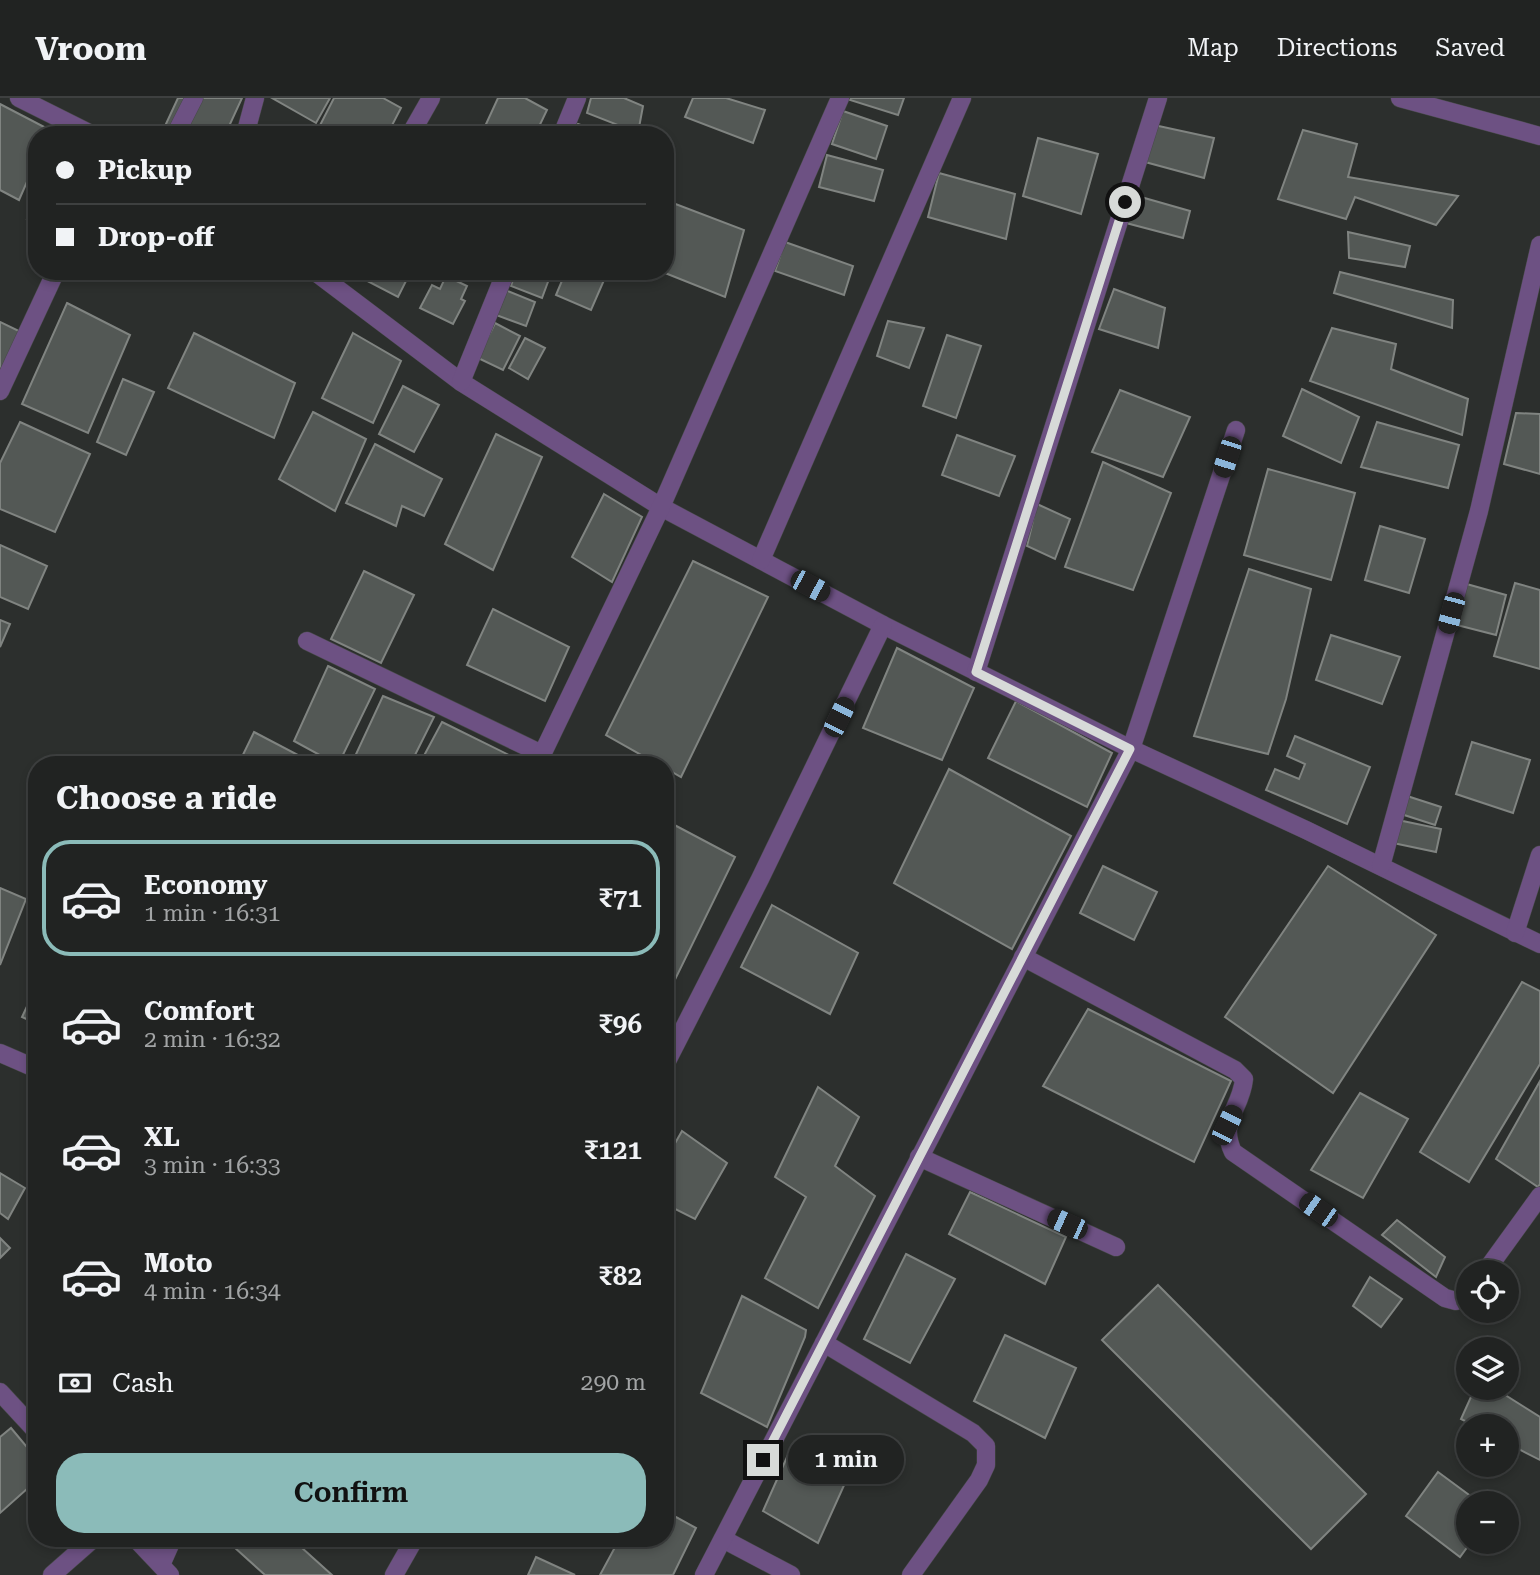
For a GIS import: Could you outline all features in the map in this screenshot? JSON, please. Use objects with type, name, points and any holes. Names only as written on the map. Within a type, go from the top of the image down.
[{"type":"street","points":[[19,98],[75,126]]},
{"type":"street","points":[[180,126],[194,98]]},
{"type":"street","points":[[247,126],[255,98]]},
{"type":"street","points":[[415,126],[431,98]]},
{"type":"street","points":[[566,126],[578,98]]},
{"type":"street","points":[[542,756],[661,508],[840,98]]},
{"type":"street","points":[[761,560],[962,98]]},
{"type":"street","points":[[976,672],[1158,98]]},
{"type":"street","points":[[1400,98],[1540,136]]},
{"type":"street","points":[[1381,866],[1479,511],[1540,245]]},
{"type":"street","points":[[0,391],[52,280]]},
{"type":"street","points":[[332,280],[461,382],[661,508],[883,625],[1130,749],[1381,866],[1540,944]]},
{"type":"street","points":[[461,382],[502,280]]},
{"type":"street","points":[[704,1575],[1130,749],[1236,430]]},
{"type":"street","points":[[674,1047],[760,879],[883,625]]},
{"type":"street","points":[[307,641],[532,756]]},
{"type":"street","points":[[1515,933],[1540,855]]},
{"type":"street","points":[[1023,957],[1235,1070],[1244,1079],[1243,1094],[1227,1125],[1227,1138],[1233,1152],[1445,1298],[1456,1301]]},
{"type":"street","points":[[0,1053],[28,1065]]},
{"type":"street","points":[[919,1157],[1116,1247]]},
{"type":"street","points":[[1494,1260],[1540,1196]]},
{"type":"street","points":[[824,1343],[973,1433],[986,1446],[986,1465],[979,1480],[911,1575]]},
{"type":"street","points":[[3,1401],[28,1424]]},
{"type":"street","points":[[723,1539],[791,1575]]},
{"type":"street","points":[[52,1575],[84,1547]]},
{"type":"street","points":[[143,1547],[165,1570]]},
{"type":"street","points":[[165,1570],[171,1547]]},
{"type":"street","points":[[394,1575],[410,1547]]},
{"type":"building","points":[[178,98],[242,98],[229,126],[165,126]]},
{"type":"building","points":[[272,98],[330,98],[316,123]]},
{"type":"building","points":[[334,98],[383,98],[401,108],[392,126],[320,126]]},
{"type":"building","points":[[498,98],[525,98],[547,110],[539,126],[485,126]]},
{"type":"building","points":[[591,98],[624,98],[643,106],[639,126],[620,126],[587,113]]},
{"type":"building","points":[[693,98],[726,98],[765,110],[753,143],[685,117]]},
{"type":"building","points":[[904,98],[898,115],[850,100]]},
{"type":"building","points":[[0,104],[42,126],[28,126],[28,180],[19,200],[0,190]]},
{"type":"building","points":[[843,111],[887,126],[876,159],[832,144]]},
{"type":"building","points":[[1154,125],[1214,138],[1204,178],[1145,162]]},
{"type":"building","points":[[1303,130],[1357,144],[1348,177],[1458,196],[1436,225],[1355,197],[1346,219],[1278,199]]},
{"type":"building","points":[[1038,138],[1098,154],[1081,214],[1023,196]]},
{"type":"building","points":[[827,155],[883,170],[874,201],[819,187]]},
{"type":"building","points":[[939,173],[1015,194],[1006,239],[928,217]]},
{"type":"building","points":[[1134,195],[1190,211],[1183,238],[1126,223]]},
{"type":"building","points":[[674,203],[744,230],[725,297],[674,277]]},
{"type":"building","points":[[1348,232],[1410,246],[1405,267],[1349,258]]},
{"type":"building","points":[[785,242],[853,266],[844,295],[775,271]]},
{"type":"building","points":[[1340,272],[1453,300],[1452,328],[1334,293]]},
{"type":"building","points":[[365,280],[406,280],[398,297]]},
{"type":"building","points":[[444,280],[454,280],[467,286],[461,299],[465,301],[453,324],[420,308],[432,285],[440,289]]},
{"type":"building","points":[[513,280],[549,280],[542,298],[511,286]]},
{"type":"building","points":[[562,280],[604,280],[591,310],[556,295]]},
{"type":"building","points":[[1114,289],[1165,308],[1158,348],[1099,329]]},
{"type":"building","points":[[505,290],[535,302],[526,326],[496,315]]},
{"type":"building","points":[[67,303],[130,335],[88,433],[22,404]]},
{"type":"building","points":[[888,321],[924,328],[909,368],[877,356]]},
{"type":"building","points":[[0,322],[25,334],[0,380]]},
{"type":"building","points":[[495,323],[520,336],[503,370],[478,358]]},
{"type":"building","points":[[1332,328],[1396,344],[1391,369],[1468,399],[1462,435],[1310,381]]},
{"type":"building","points":[[194,333],[295,383],[274,438],[168,388]]},
{"type":"building","points":[[353,333],[401,361],[373,423],[322,398]]},
{"type":"building","points":[[947,335],[981,346],[956,418],[923,406]]},
{"type":"building","points":[[525,338],[545,348],[528,379],[509,368]]},
{"type":"building","points":[[123,379],[154,392],[126,455],[97,442]]},
{"type":"building","points":[[403,386],[439,405],[414,452],[379,434]]},
{"type":"building","points":[[1302,389],[1359,417],[1341,463],[1283,436]]},
{"type":"building","points":[[1120,390],[1190,417],[1163,477],[1092,452]]},
{"type":"building","points":[[313,412],[366,439],[335,511],[279,479]]},
{"type":"building","points":[[1516,413],[1540,414],[1540,474],[1504,464]]},
{"type":"building","points":[[20,422],[90,454],[55,532],[0,509],[0,463]]},
{"type":"building","points":[[1377,422],[1459,445],[1448,488],[1361,467]]},
{"type":"building","points":[[496,434],[542,457],[493,570],[445,544]]},
{"type":"building","points":[[957,435],[1015,456],[999,496],[942,475]]},
{"type":"building","points":[[375,444],[442,479],[424,516],[402,506],[396,526],[346,503]]},
{"type":"building","points":[[1103,462],[1171,493],[1133,590],[1065,567]]},
{"type":"building","points":[[1268,469],[1355,493],[1331,580],[1244,555]]},
{"type":"building","points":[[604,494],[642,517],[612,582],[572,557]]},
{"type":"building","points":[[1037,504],[1070,519],[1055,559],[1027,546]]},
{"type":"building","points":[[1380,526],[1425,539],[1409,593],[1365,580]]},
{"type":"building","points":[[0,545],[47,566],[28,609],[0,597]]},
{"type":"building","points":[[693,561],[768,597],[681,777],[674,773],[674,756],[643,756],[606,735]]},
{"type":"building","points":[[1249,569],[1311,589],[1286,699],[1268,754],[1194,736]]},
{"type":"building","points":[[364,571],[414,595],[381,663],[331,639]]},
{"type":"building","points":[[1463,583],[1506,595],[1496,635],[1453,624]]},
{"type":"building","points":[[1515,583],[1540,590],[1540,669],[1494,656]]},
{"type":"building","points":[[493,609],[569,647],[545,701],[467,665]]},
{"type":"building","points":[[0,620],[10,624],[0,647]]},
{"type":"building","points":[[1331,635],[1400,657],[1382,704],[1316,680]]},
{"type":"building","points":[[897,648],[974,688],[942,760],[863,728]]},
{"type":"building","points":[[328,666],[375,689],[342,756],[322,756],[294,741]]},
{"type":"building","points":[[383,696],[434,717],[414,756],[355,756]]},
{"type":"building","points":[[1016,701],[1112,753],[1087,807],[988,758]]},
{"type":"building","points":[[442,722],[511,756],[424,756]]},
{"type":"building","points":[[254,732],[300,756],[242,756]]},
{"type":"building","points":[[1295,736],[1370,767],[1347,824],[1266,790],[1275,769],[1299,779],[1305,764],[1287,756]]},
{"type":"building","points":[[1472,742],[1530,760],[1513,813],[1456,794]]},
{"type":"building","points":[[949,769],[1071,836],[1012,949],[894,883]]},
{"type":"building","points":[[1404,795],[1441,807],[1435,825],[1398,813]]},
{"type":"building","points":[[1398,820],[1441,829],[1436,852],[1393,843]]},
{"type":"building","points":[[674,825],[735,857],[674,982]]},
{"type":"building","points":[[1103,866],[1157,892],[1134,940],[1080,913]]},
{"type":"building","points":[[1328,866],[1436,935],[1333,1093],[1225,1017]]},
{"type":"building","points":[[0,888],[26,899],[0,965]]},
{"type":"building","points":[[772,905],[858,953],[830,1014],[741,967]]},
{"type":"building","points":[[1522,982],[1540,991],[1540,1064],[1469,1182],[1420,1152]]},
{"type":"building","points":[[28,1004],[28,1020],[22,1017]]},
{"type":"building","points":[[1088,1009],[1231,1081],[1194,1162],[1043,1086]]},
{"type":"building","points":[[1540,1081],[1540,1184],[1538,1187],[1496,1159]]},
{"type":"building","points":[[818,1087],[859,1117],[835,1166],[875,1196],[818,1308],[765,1278],[806,1197],[775,1177]]},
{"type":"building","points":[[1360,1093],[1408,1119],[1363,1198],[1311,1170]]},
{"type":"building","points":[[682,1131],[727,1163],[695,1219],[674,1208],[674,1145]]},
{"type":"building","points":[[0,1173],[25,1188],[8,1219],[0,1213]]},
{"type":"building","points":[[970,1192],[1066,1237],[1045,1284],[949,1234]]},
{"type":"building","points":[[1397,1220],[1445,1257],[1436,1277],[1382,1235]]},
{"type":"building","points":[[0,1238],[10,1248],[0,1258]]},
{"type":"building","points":[[906,1254],[955,1279],[910,1363],[864,1339]]},
{"type":"building","points":[[1370,1277],[1402,1299],[1381,1327],[1353,1306]]},
{"type":"building","points":[[1158,1285],[1366,1494],[1311,1549],[1102,1340]]},
{"type":"building","points":[[742,1296],[806,1330],[767,1427],[701,1393]]},
{"type":"building","points":[[1005,1335],[1076,1368],[1045,1438],[974,1401]]},
{"type":"building","points":[[1470,1400],[1513,1400],[1540,1417],[1540,1460],[1519,1449],[1519,1414],[1463,1414]]},
{"type":"building","points":[[11,1428],[28,1448],[28,1488],[0,1513],[0,1437]]},
{"type":"building","points":[[791,1448],[850,1472],[818,1543],[763,1511]]},
{"type":"building","points":[[1438,1472],[1464,1491],[1456,1491],[1456,1554],[1406,1516]]},
{"type":"building","points":[[674,1516],[696,1528],[673,1575],[600,1575],[615,1547],[674,1547]]},
{"type":"building","points":[[234,1547],[301,1547],[332,1575],[265,1575]]},
{"type":"building","points":[[536,1557],[575,1575],[528,1575]]},
{"type":"route","points":[[763,1460],[1130,749],[976,672],[1125,202]]}]
